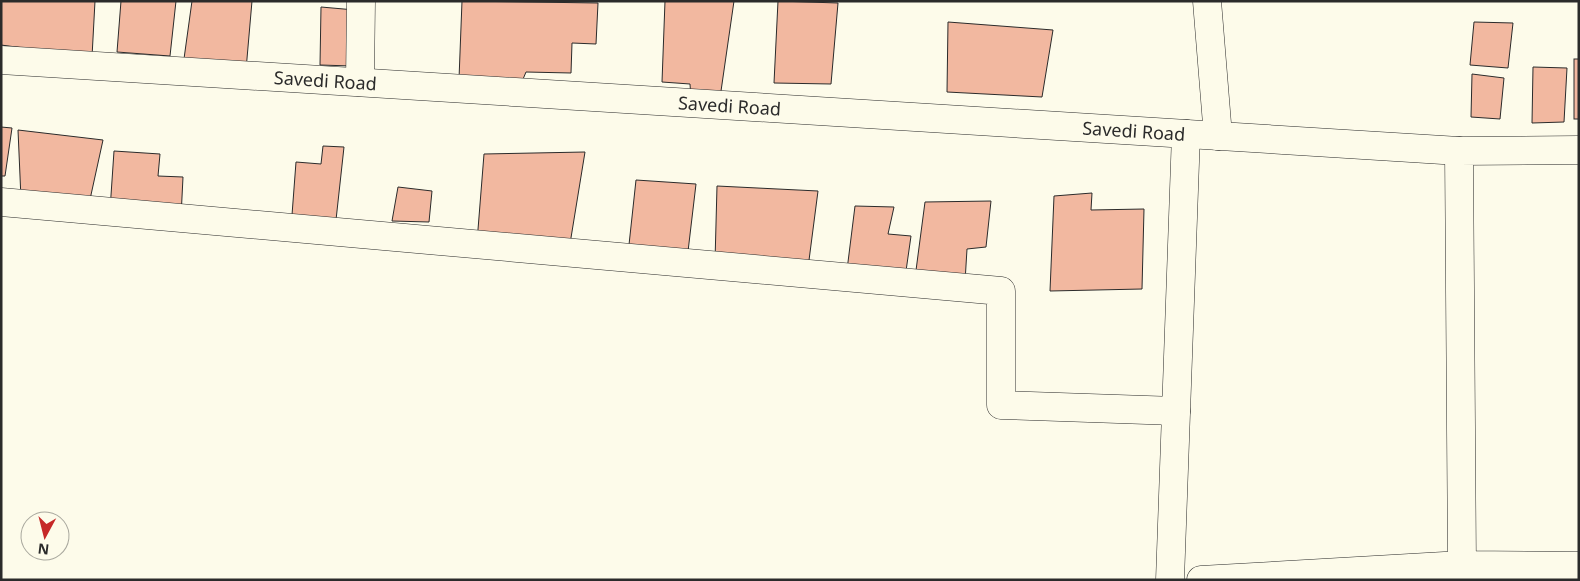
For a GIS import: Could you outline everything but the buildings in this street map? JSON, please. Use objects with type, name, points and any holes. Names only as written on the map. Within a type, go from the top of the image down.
[{"type":"street","points":[[360,82],[362,1]]},
{"type":"street","points":[[1207,1],[1218,136]]},
{"type":"street","name":"Savedi Road","points":[[1,60],[1459,151],[1579,150]]},
{"type":"street","points":[[1170,580],[1186,134]]},
{"type":"street","points":[[1459,151],[1462,565]]},
{"type":"street","points":[[1,202],[1001,291],[1001,405],[1176,411]]},
{"type":"street","points":[[1201,580],[1462,565],[1579,566]]}]
